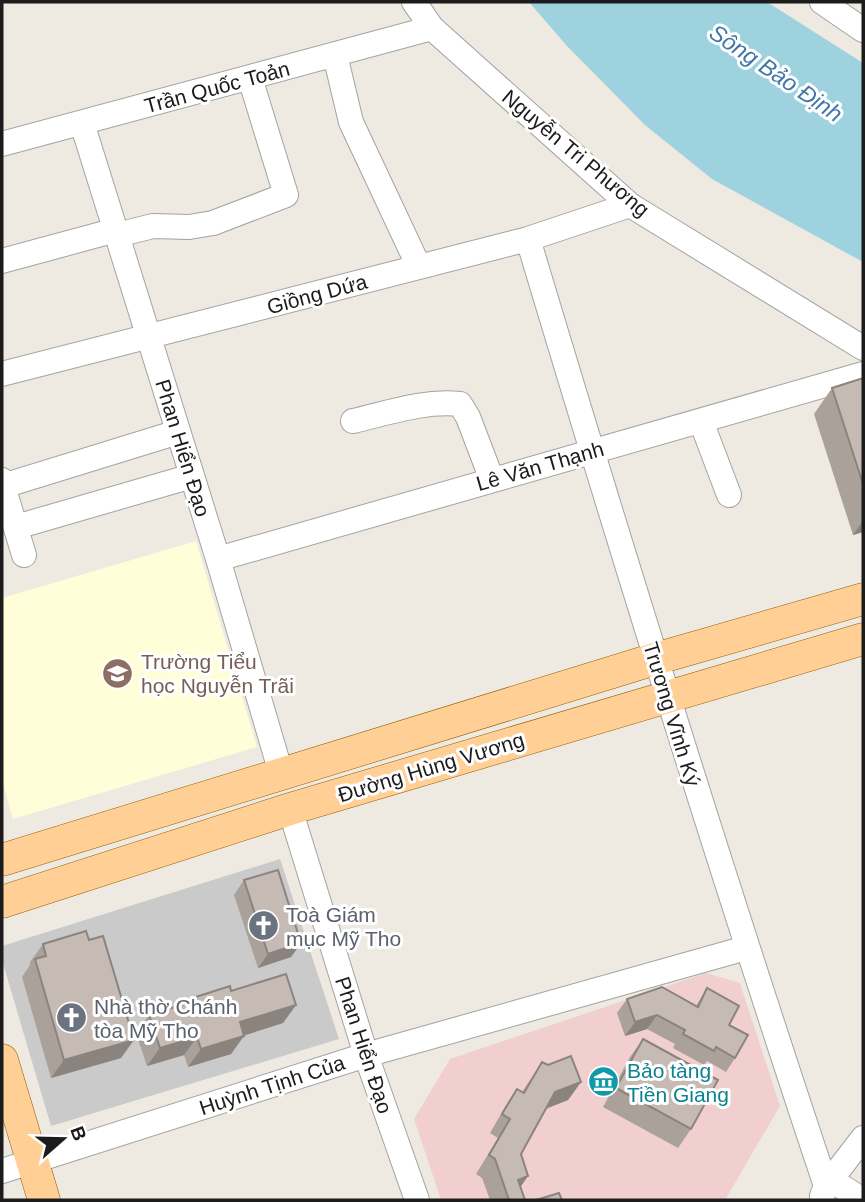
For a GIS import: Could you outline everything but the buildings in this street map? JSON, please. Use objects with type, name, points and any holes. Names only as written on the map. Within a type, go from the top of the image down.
[{"type":"main road","name":"Đường Hùng Vương","points":[[2,860],[655,659],[863,598]]},
{"type":"main road","name":"Đường Hùng Vương","points":[[2,902],[290,809],[863,639]]},
{"type":"main road","points":[[2,1060],[44,1200]]},
{"type":"street","name":"Nguyễn Tri Phương","points":[[414,2],[432,28],[630,205],[863,348]]},
{"type":"street","points":[[822,2],[863,30]]},
{"type":"street","name":"Trần Quốc Toản","points":[[2,144],[432,28]]},
{"type":"street","points":[[335,55],[351,121],[419,267]]},
{"type":"street","points":[[2,261],[153,226],[190,227],[213,223],[286,195],[250,78]]},
{"type":"street","name":"Phan Hiển Đạo","points":[[82,123],[218,559],[281,773]]},
{"type":"street","name":"Giồng Dứa","points":[[2,374],[528,239],[630,205]]},
{"type":"street","name":"Trương Vĩnh Ký","points":[[528,239],[655,659],[746,948],[826,1189]]},
{"type":"street","name":"Lê Văn Thạnh","points":[[218,559],[863,374]]},
{"type":"street","points":[[354,421],[429,404],[460,404],[468,417],[492,480]]},
{"type":"street","points":[[701,421],[729,495]]},
{"type":"street","points":[[24,555],[3,483],[178,432]]},
{"type":"street","points":[[16,527],[192,476]]},
{"type":"street","name":"Phan Hiển Đạo","points":[[290,809],[366,1055],[417,1200]]},
{"type":"street","name":"Huỳnh Tịnh Của","points":[[2,1171],[366,1055],[746,948]]},
{"type":"street","points":[[859,1151],[826,1189],[863,1200]]},
{"type":"shaded area","name":"Trường Tiểu học Nguyễn Trãi","points":[[196,541],[257,747],[13,819],[2,780],[2,598]]},
{"type":"shaded area","points":[[280,859],[339,1039],[51,1126],[2,960],[2,946]]},
{"type":"shaded area","name":"Bảo tàng Tiền Giang","points":[[706,973],[740,983],[780,1106],[725,1200],[441,1200],[414,1119],[450,1059]]},
{"type":"water","name":"Sông Bảo Định","points":[[529,2],[767,2],[863,63],[863,262],[712,179],[645,125],[567,46]]},
{"type":"place","name":"Trường Tiểu học Nguyễn Trãi","points":[[118,673]]},
{"type":"place","name":"Toà Giám mục Mỹ Tho","points":[[263,926]]},
{"type":"place","name":"Nhà thờ Chánh tòa Mỹ Tho","points":[[71,1018]]},
{"type":"place","name":"Bảo tàng Tiền Giang","points":[[604,1082]]}]
